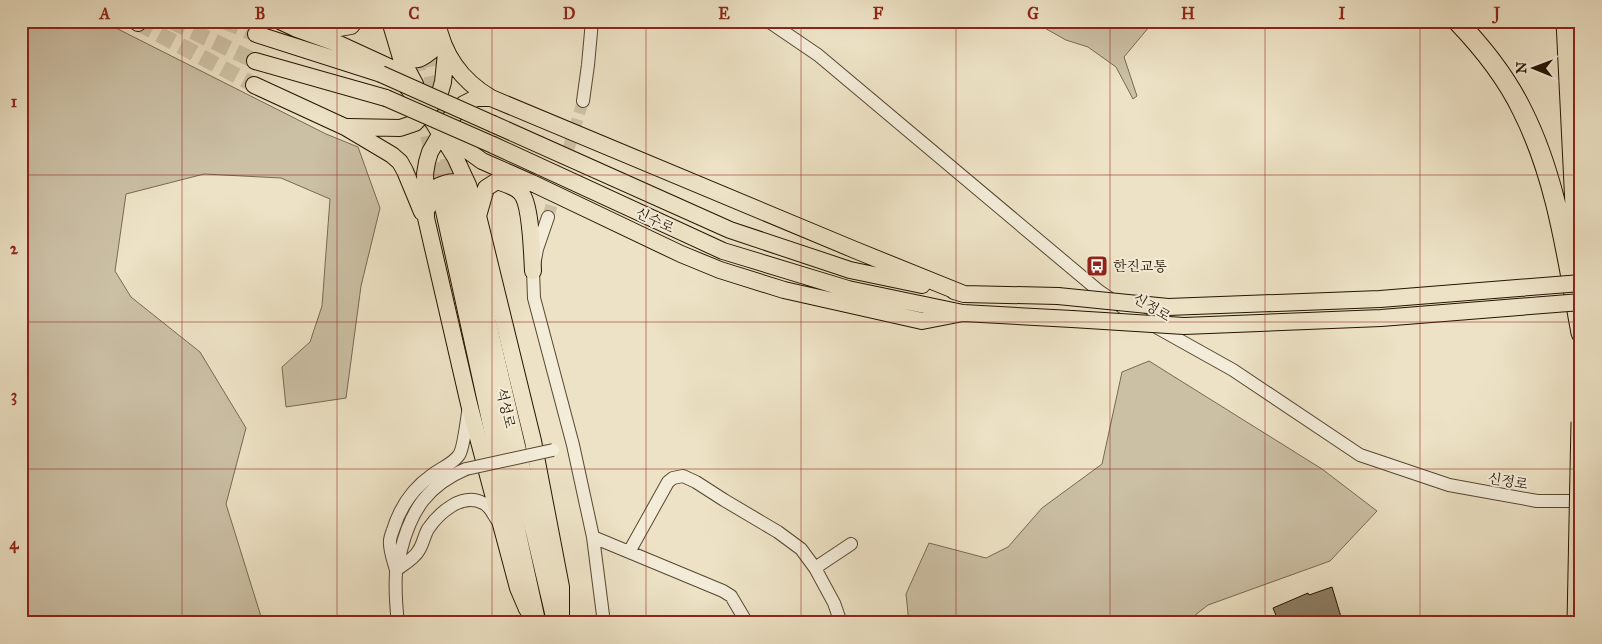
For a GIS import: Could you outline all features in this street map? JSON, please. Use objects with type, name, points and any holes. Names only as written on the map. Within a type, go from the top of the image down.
[{"type":"highway","points":[[406,21],[422,53]]},
{"type":"highway","points":[[1457,21],[1503,77],[1522,109],[1538,145],[1553,195],[1581,333]]},
{"type":"highway","points":[[1566,21],[1581,322]]},
{"type":"highway","points":[[422,53],[432,23]]},
{"type":"highway","name":"석성로","points":[[455,191],[534,623]]},
{"type":"highway","name":"석성로","points":[[455,191],[556,623]]},
{"type":"highway","points":[[1577,623],[1581,422]]},
{"type":"main road","points":[[280,21],[339,44],[389,67],[406,83],[428,109],[442,130],[456,158],[455,191],[478,216],[533,441],[561,587],[561,623]]},
{"type":"main road","points":[[297,29],[328,30],[351,26],[355,21]]},
{"type":"main road","points":[[345,127],[400,128],[415,123],[439,96],[443,82],[422,53],[390,21]]},
{"type":"main road","points":[[422,53],[411,61],[422,59],[435,48],[432,23]]},
{"type":"main road","name":"신수로","points":[[256,34],[381,74],[730,230],[850,270],[964,294],[1058,296],[1168,307],[1380,299],[1581,283]]},
{"type":"main road","points":[[422,53],[428,109]]},
{"type":"main road","points":[[422,53],[459,73],[476,89],[491,98],[964,294]]},
{"type":"main road","name":"신수로","points":[[255,60],[386,98],[723,251],[848,289],[963,313],[1184,326],[1381,318],[1581,302]]},
{"type":"main road","points":[[254,84],[345,127],[382,148],[400,162],[406,171],[426,218]]},
{"type":"main road","points":[[491,98],[476,98],[464,104],[448,121],[430,152],[427,162],[426,218],[469,404],[502,528],[518,588],[534,623]]},
{"type":"main road","points":[[442,130],[482,161],[532,182],[681,254],[754,282],[816,298],[922,321],[963,313]]},
{"type":"main road","points":[[478,216],[486,188],[497,181],[504,179],[532,182]]},
{"type":"main road","points":[[497,181],[512,186],[521,192],[526,199],[533,271]]},
{"type":"main road","points":[[426,218],[433,189],[445,182],[459,182],[455,191]]},
{"type":"street","points":[[583,101],[592,21]]},
{"type":"street","name":"신정로","points":[[768,21],[818,55],[1099,291],[1233,370],[1360,455],[1449,485],[1537,501],[1581,501]]},
{"type":"street","points":[[548,217],[537,249],[533,271],[534,298],[572,445],[593,537],[604,623]]},
{"type":"street","points":[[398,623],[396,570],[390,541],[395,521],[410,494],[430,476],[450,464],[459,455],[469,404]]},
{"type":"street","points":[[396,570],[410,523],[418,506],[430,491],[450,476],[466,469],[572,445]]},
{"type":"street","points":[[629,552],[668,482],[673,478],[683,476],[778,532],[801,549],[815,568],[834,603],[842,623]]},
{"type":"street","points":[[396,570],[419,551],[423,538],[439,516],[447,508],[458,502],[482,502],[490,508],[502,528]]},
{"type":"street","points":[[593,537],[724,591],[731,596],[747,623]]},
{"type":"street","points":[[815,568],[851,544]]},
{"type":"shaded area","points":[[21,21],[102,21],[326,134],[358,147],[380,208],[361,286],[346,398],[286,407],[282,367],[310,342],[322,306],[330,199],[281,178],[204,174],[126,194],[115,271],[131,297],[200,352],[246,428],[226,504],[263,623],[21,623]]},
{"type":"shaded area","points":[[1013,21],[1154,21],[1124,57],[1137,96],[1133,99],[1116,67],[1088,47],[1066,40],[1041,26]]},
{"type":"shaded area","points":[[1149,361],[1322,469],[1377,511],[1330,561],[1208,605],[1185,623],[909,623],[906,594],[929,543],[986,558],[1008,547],[1042,508],[1102,464],[1122,372]]},
{"type":"building","points":[[1332,587],[1341,617],[1323,623],[1279,623],[1273,608],[1308,593],[1309,595]]},
{"type":"tunnel","points":[[171,21],[255,61]]},
{"type":"tunnel","points":[[224,21],[256,34]]},
{"type":"tunnel","points":[[138,23],[254,85]]},
{"type":"tunnel","points":[[428,48],[456,193]]},
{"type":"tunnel","points":[[413,53],[442,195]]},
{"type":"tunnel","points":[[548,217],[583,101]]},
{"type":"place","name":"한진교통","points":[[1097,266]]}]
